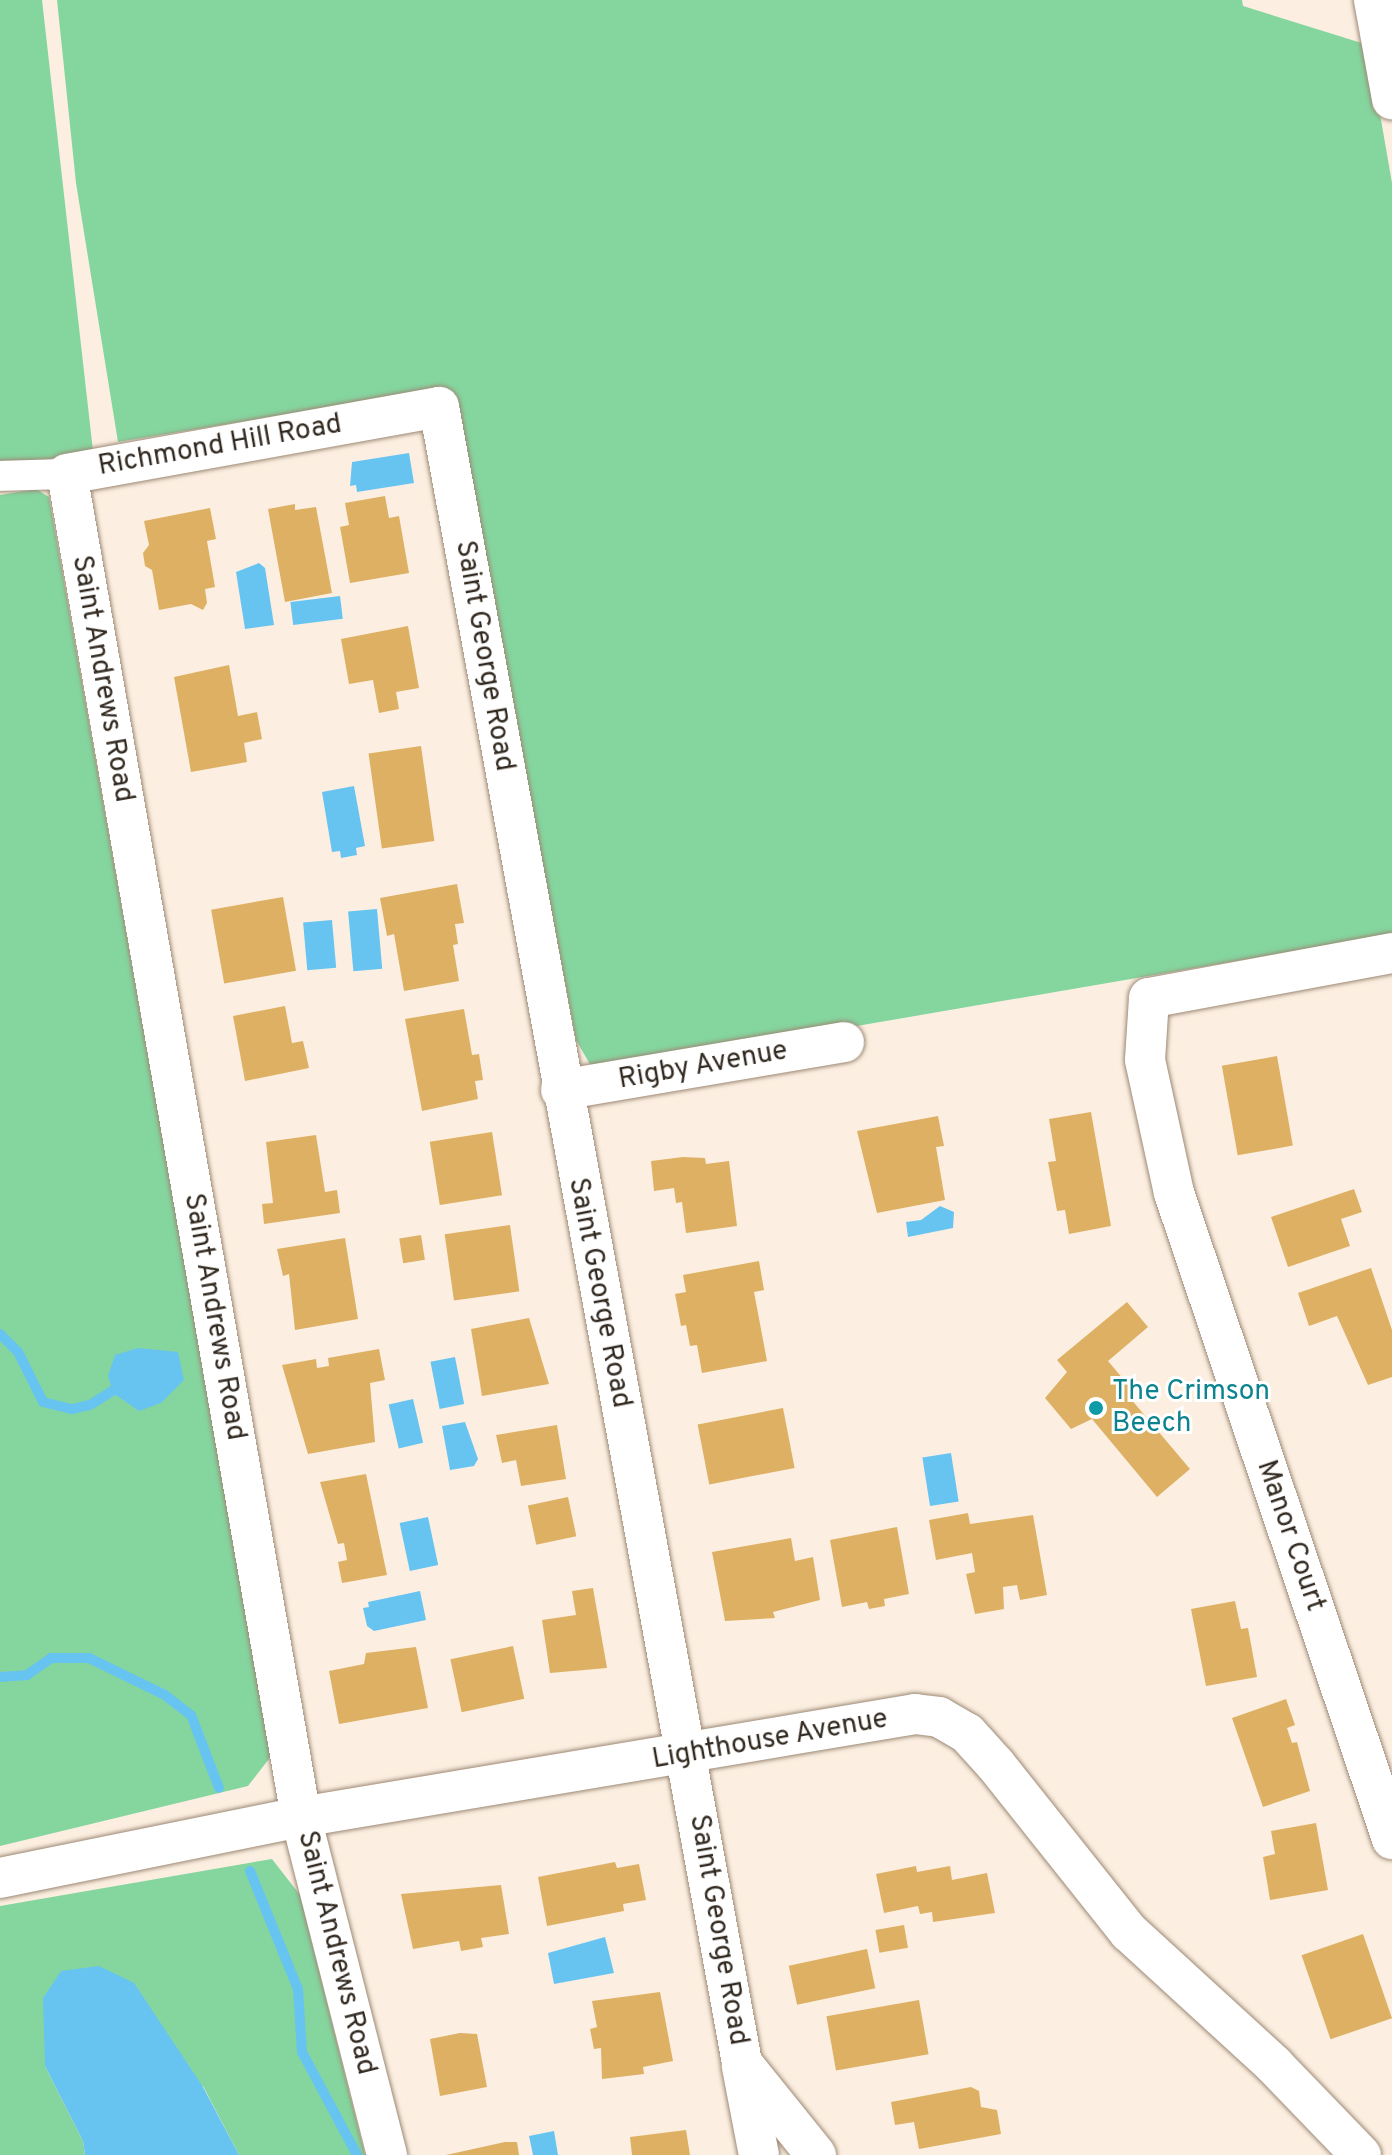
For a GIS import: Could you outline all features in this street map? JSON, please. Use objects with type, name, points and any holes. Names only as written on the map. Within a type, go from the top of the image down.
[{"type":"street","points":[[1374,0],[1392,99]]},
{"type":"street","name":"Richmond Hill Road","points":[[0,476],[67,474],[439,407]]},
{"type":"street","name":"Saint George Road","points":[[439,407],[561,1090],[742,2063],[816,2155]]},
{"type":"street","name":"Saint Andrews Road","points":[[67,474],[301,1817],[387,2155]]},
{"type":"street","name":"Manor Court","points":[[1392,953],[1149,998],[1145,1060],[1166,1164],[1392,1839]]},
{"type":"street","name":"Rigby Avenue","points":[[561,1090],[844,1042]]},
{"type":"street","name":"Lighthouse Avenue","points":[[0,1878],[301,1817],[915,1714],[939,1717],[967,1733],[1129,1932],[1274,2065],[1361,2155]]},
{"type":"street","points":[[742,2063],[759,2155]]},
{"type":"green space","points":[[0,0],[42,0],[93,451],[0,468]]},
{"type":"green space","points":[[57,0],[1242,0],[1243,6],[1368,45],[1392,183],[1392,934],[601,1070],[591,1066],[576,1040],[459,424],[438,389],[118,442],[76,183]]},
{"type":"green space","points":[[36,489],[49,497],[272,1755],[248,1786],[0,1846],[0,495]]},
{"type":"green space","points":[[272,1859],[300,1895],[365,2155],[239,2155],[203,2086],[45,2066],[83,2141],[85,2155],[0,2155],[0,1906]]},
{"type":"water","points":[[409,453],[414,483],[357,492],[356,485],[350,486],[352,462]]},
{"type":"water","points":[[259,563],[265,568],[274,625],[245,629],[236,572]]},
{"type":"water","points":[[340,596],[343,619],[293,625],[290,602]]},
{"type":"water","points":[[354,786],[365,846],[356,848],[357,855],[341,858],[340,851],[332,852],[322,792]]},
{"type":"water","points":[[377,909],[382,969],[353,971],[348,912]]},
{"type":"water","points":[[332,920],[336,968],[307,970],[303,923]]},
{"type":"water","points":[[940,1206],[954,1212],[953,1228],[908,1237],[906,1222],[921,1220]]},
{"type":"water","points":[[138,1348],[178,1352],[184,1380],[161,1403],[139,1411],[113,1393],[108,1376],[115,1355]]},
{"type":"water","points":[[455,1357],[464,1404],[440,1409],[430,1362]]},
{"type":"water","points":[[413,1399],[423,1443],[399,1448],[389,1405]]},
{"type":"water","points":[[465,1422],[478,1459],[474,1466],[450,1470],[442,1426]]},
{"type":"water","points":[[951,1453],[959,1501],[930,1506],[922,1458]]},
{"type":"water","points":[[428,1517],[438,1565],[410,1571],[400,1523]]},
{"type":"water","points":[[420,1591],[426,1620],[374,1631],[367,1626],[363,1608],[369,1607],[368,1602]]},
{"type":"water","points":[[605,1937],[614,1973],[554,1984],[548,1953]]},
{"type":"water","points":[[99,1966],[134,1983],[203,2087],[239,2155],[85,2155],[83,2141],[45,2066],[43,1998],[61,1971]]},
{"type":"water","points":[[554,2131],[558,2155],[533,2155],[529,2136]]},
{"type":"building","points":[[385,496],[389,518],[399,516],[409,573],[350,583],[340,527],[349,525],[345,503]]},
{"type":"building","points":[[295,504],[295,510],[316,507],[332,593],[285,602],[268,509]]},
{"type":"building","points":[[210,508],[216,539],[207,541],[215,587],[205,589],[207,603],[203,610],[191,604],[159,610],[152,570],[145,566],[143,553],[149,545],[144,521]]},
{"type":"building","points":[[408,626],[419,688],[396,692],[399,709],[379,713],[373,680],[349,684],[341,639]]},
{"type":"building","points":[[229,665],[238,716],[257,712],[262,739],[244,743],[247,762],[191,772],[174,677]]},
{"type":"building","points":[[421,746],[434,841],[382,848],[369,753]]},
{"type":"building","points":[[457,884],[464,923],[455,924],[458,944],[453,945],[459,981],[404,991],[394,934],[387,936],[380,898]]},
{"type":"building","points":[[283,897],[296,971],[224,984],[211,910]]},
{"type":"building","points":[[285,1006],[292,1043],[303,1041],[309,1068],[245,1081],[233,1016]]},
{"type":"building","points":[[464,1009],[472,1055],[479,1054],[483,1080],[475,1081],[478,1099],[422,1111],[405,1019]]},
{"type":"building","points":[[1277,1056],[1293,1146],[1238,1155],[1222,1066]]},
{"type":"building","points":[[1091,1112],[1111,1226],[1069,1234],[1065,1210],[1057,1211],[1048,1162],[1056,1161],[1049,1119]]},
{"type":"building","points":[[938,1116],[944,1146],[936,1147],[945,1200],[877,1213],[857,1131]]},
{"type":"building","points":[[492,1132],[502,1195],[440,1205],[430,1142]]},
{"type":"building","points":[[316,1135],[325,1192],[337,1190],[340,1213],[264,1224],[262,1204],[273,1203],[266,1142]]},
{"type":"building","points":[[705,1158],[706,1164],[729,1161],[737,1226],[686,1233],[682,1202],[676,1203],[674,1188],[654,1191],[651,1161]]},
{"type":"building","points":[[1354,1189],[1362,1212],[1341,1219],[1350,1246],[1288,1267],[1271,1217]]},
{"type":"building","points":[[510,1225],[519,1291],[454,1301],[445,1234]]},
{"type":"building","points":[[421,1235],[425,1260],[403,1263],[399,1238]]},
{"type":"building","points":[[345,1238],[358,1319],[295,1330],[289,1274],[283,1276],[277,1249]]},
{"type":"building","points":[[759,1261],[764,1290],[754,1292],[767,1361],[702,1373],[697,1345],[690,1346],[686,1325],[681,1326],[675,1294],[686,1292],[683,1275]]},
{"type":"building","points":[[1371,1268],[1392,1330],[1392,1377],[1368,1385],[1337,1316],[1309,1326],[1298,1293]]},
{"type":"building","name":"The Crimson Beech","points":[[1127,1302],[1148,1327],[1108,1361],[1135,1393],[1130,1398],[1190,1469],[1157,1497],[1092,1419],[1071,1429],[1045,1398],[1067,1372],[1057,1360]]},
{"type":"building","points":[[529,1318],[549,1384],[482,1396],[471,1329]]},
{"type":"building","points":[[379,1349],[385,1380],[370,1383],[375,1442],[308,1454],[282,1365],[316,1359],[317,1368],[329,1366],[328,1358]]},
{"type":"building","points":[[783,1408],[795,1468],[709,1484],[698,1425]]},
{"type":"building","points":[[557,1425],[566,1479],[521,1486],[516,1460],[502,1463],[496,1435]]},
{"type":"building","points":[[366,1474],[387,1575],[342,1583],[338,1562],[347,1560],[344,1543],[338,1544],[320,1482]]},
{"type":"building","points":[[568,1497],[576,1536],[536,1545],[528,1506]]},
{"type":"building","points":[[968,1513],[970,1524],[1033,1515],[1047,1595],[1020,1600],[1017,1585],[1003,1587],[1004,1609],[975,1614],[966,1574],[975,1572],[972,1553],[936,1560],[929,1520]]},
{"type":"building","points":[[897,1527],[909,1594],[884,1599],[885,1606],[869,1609],[867,1602],[842,1607],[830,1540]]},
{"type":"building","points":[[791,1538],[795,1561],[813,1557],[820,1600],[773,1612],[775,1618],[725,1621],[712,1552]]},
{"type":"building","points":[[593,1588],[607,1668],[550,1673],[542,1620],[576,1615],[572,1591]]},
{"type":"building","points":[[1235,1601],[1241,1629],[1248,1628],[1257,1677],[1206,1686],[1191,1609]]},
{"type":"building","points":[[513,1646],[524,1699],[462,1712],[450,1659]]},
{"type":"building","points":[[416,1647],[428,1708],[339,1724],[329,1671],[364,1664],[366,1653]]},
{"type":"building","points":[[1286,1699],[1295,1725],[1287,1728],[1292,1743],[1297,1742],[1310,1791],[1263,1807],[1232,1718]]},
{"type":"building","points":[[1316,1823],[1328,1890],[1270,1900],[1263,1857],[1275,1854],[1271,1831]]},
{"type":"building","points":[[615,1862],[617,1868],[639,1864],[646,1900],[623,1904],[624,1911],[547,1926],[538,1877]]},
{"type":"building","points":[[916,1866],[917,1872],[950,1866],[952,1880],[987,1873],[995,1913],[933,1922],[932,1912],[920,1914],[918,1906],[884,1913],[876,1874]]},
{"type":"building","points":[[501,1885],[509,1934],[481,1938],[483,1947],[461,1951],[459,1941],[413,1949],[401,1894]]},
{"type":"building","points":[[904,1925],[908,1948],[879,1953],[875,1930]]},
{"type":"building","points":[[1363,1934],[1392,2018],[1331,2039],[1302,1955]]},
{"type":"building","points":[[867,1949],[875,1988],[797,2005],[789,1966]]},
{"type":"building","points":[[660,1992],[673,2061],[643,2067],[644,2074],[602,2079],[601,2048],[594,2049],[590,2029],[597,2027],[592,2001]]},
{"type":"building","points":[[919,2000],[929,2054],[836,2070],[826,2016]]},
{"type":"building","points":[[460,2033],[477,2034],[487,2087],[440,2096],[430,2039]]},
{"type":"building","points":[[971,2087],[979,2091],[981,2107],[997,2110],[1001,2134],[919,2149],[914,2122],[895,2125],[891,2102]]},
{"type":"building","points":[[686,2130],[690,2155],[632,2155],[630,2137]]},
{"type":"building","points":[[517,2142],[519,2155],[446,2155]]},
{"type":"waterway","points":[[0,1334],[18,1352],[43,1402],[72,1409],[90,1405],[123,1384]]},
{"type":"waterway","points":[[0,1677],[27,1675],[51,1658],[89,1658],[165,1695],[191,1715],[219,1788]]},
{"type":"waterway","points":[[250,1871],[298,1989],[302,2052],[357,2155]]},
{"type":"place","name":"The Crimson Beech","points":[[1096,1408]]}]
